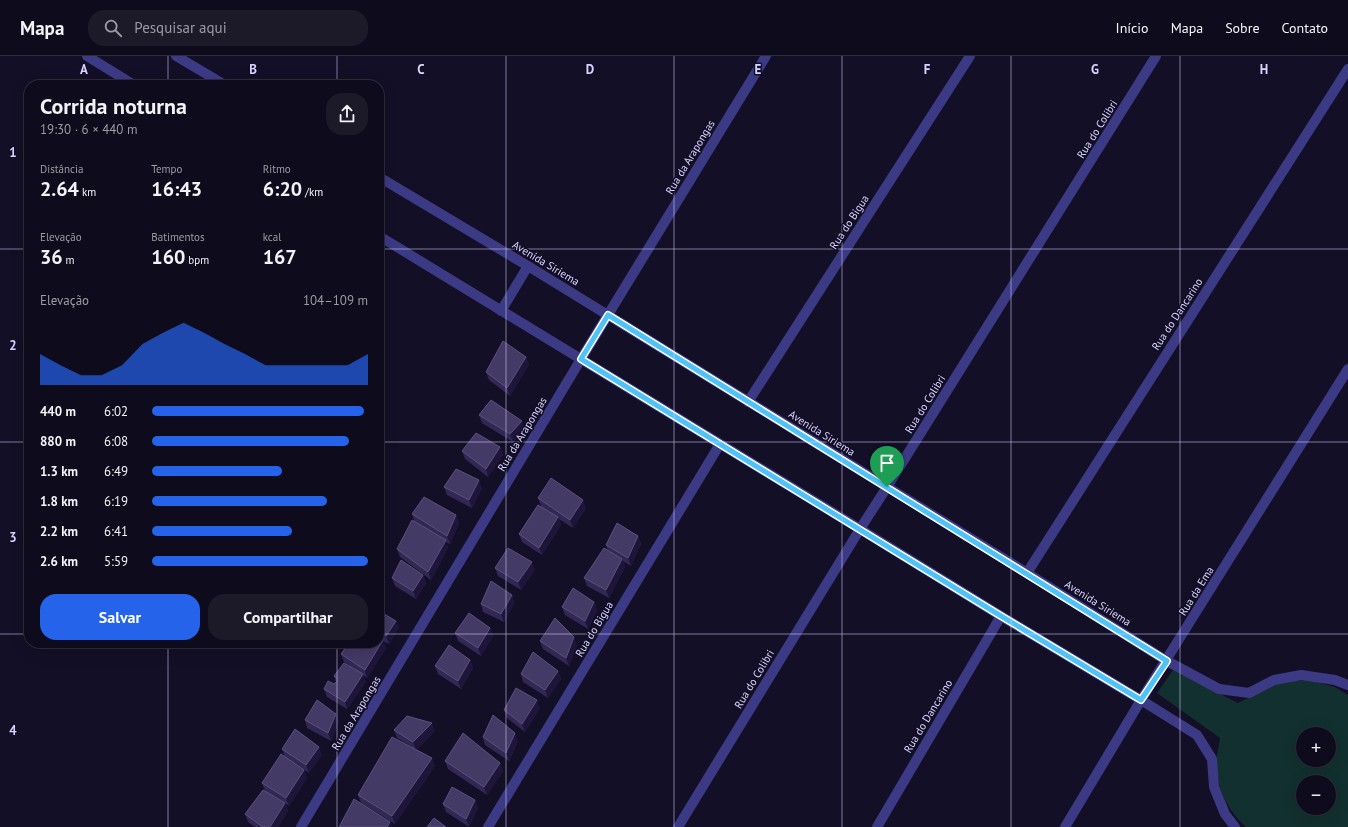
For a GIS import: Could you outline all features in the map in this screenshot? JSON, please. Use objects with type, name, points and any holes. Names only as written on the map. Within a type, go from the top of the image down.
[{"type":"street","points":[[87,56],[126,80]]},
{"type":"street","points":[[176,56],[217,80]]},
{"type":"street","name":"Rua da Arapongas","points":[[301,827],[581,359],[766,56]]},
{"type":"street","name":"Rua do Bigua","points":[[748,402],[970,56]]},
{"type":"street","name":"Rua do Colibri","points":[[678,827],[860,529],[1156,56]]},
{"type":"street","name":"Rua do Dancarino","points":[[1027,573],[1348,69]]},
{"type":"street","name":"Avenida Siriema","points":[[384,180],[608,315],[1167,661],[1219,690],[1250,693],[1274,680],[1301,674],[1347,682]]},
{"type":"street","points":[[384,239],[1198,735],[1212,758],[1214,787],[1225,814],[1235,827]]},
{"type":"street","points":[[501,311],[528,266]]},
{"type":"street","name":"Rua da Ema","points":[[1065,827],[1141,700],[1167,661],[1348,369]]},
{"type":"street","name":"Rua do Bigua","points":[[488,827],[720,444]]},
{"type":"street","name":"Rua do Dancarino","points":[[877,827],[1001,616]]},
{"type":"green space","points":[[1173,670],[1238,703],[1280,682],[1308,680],[1335,687],[1348,695],[1348,827],[1246,827],[1229,807],[1221,792],[1216,767],[1220,738],[1157,693]]},
{"type":"building","points":[[503,341],[526,357],[507,388],[486,372]]},
{"type":"building","points":[[491,400],[522,421],[510,434],[479,415]]},
{"type":"building","points":[[476,433],[500,447],[486,469],[462,451]]},
{"type":"building","points":[[456,469],[479,480],[469,500],[444,487]]},
{"type":"building","points":[[551,478],[583,500],[570,520],[538,498]]},
{"type":"building","points":[[424,497],[456,515],[447,536],[412,514]]},
{"type":"building","points":[[538,505],[558,517],[539,548],[519,534]]},
{"type":"building","points":[[412,520],[446,540],[428,572],[397,549]]},
{"type":"building","points":[[617,523],[638,536],[628,558],[606,545]]},
{"type":"building","points":[[508,548],[532,562],[518,582],[495,568]]},
{"type":"building","points":[[604,548],[622,559],[606,590],[584,578]]},
{"type":"building","points":[[401,560],[423,575],[413,591],[392,578]]},
{"type":"building","points":[[491,581],[512,595],[501,614],[481,604]]},
{"type":"building","points":[[573,588],[594,602],[585,621],[562,607]]},
{"type":"building","points":[[469,613],[490,628],[478,648],[455,633]]},
{"type":"building","points":[[384,614],[396,621],[386,636],[384,635]]},
{"type":"building","points":[[555,618],[574,637],[566,658],[540,641]]},
{"type":"building","points":[[449,645],[470,660],[458,681],[435,666]]},
{"type":"building","points":[[345,648],[378,648],[365,670],[341,654]]},
{"type":"building","points":[[533,652],[558,671],[545,690],[521,674]]},
{"type":"building","points":[[344,663],[363,674],[345,702],[324,689],[328,681],[334,684],[338,680],[334,676]]},
{"type":"building","points":[[516,688],[537,700],[522,724],[504,710]]},
{"type":"building","points":[[317,700],[336,714],[328,733],[305,720]]},
{"type":"building","points":[[493,715],[515,733],[506,753],[483,737]]},
{"type":"building","points":[[407,716],[432,723],[413,742],[394,730]]},
{"type":"building","points":[[295,729],[319,747],[306,765],[282,749]]},
{"type":"building","points":[[463,733],[500,763],[484,787],[445,761]]},
{"type":"building","points":[[392,737],[432,758],[392,816],[358,795]]},
{"type":"building","points":[[281,754],[304,770],[286,798],[262,783]]},
{"type":"building","points":[[452,787],[475,800],[466,819],[443,804]]},
{"type":"building","points":[[263,790],[285,803],[270,827],[263,827],[245,814]]},
{"type":"building","points":[[354,799],[390,822],[387,827],[339,827]]},
{"type":"building","points":[[434,818],[446,827],[427,827]]},
{"type":"route","points":[[608,315],[887,487],[1167,661],[1141,700],[581,359],[608,315]]}]
